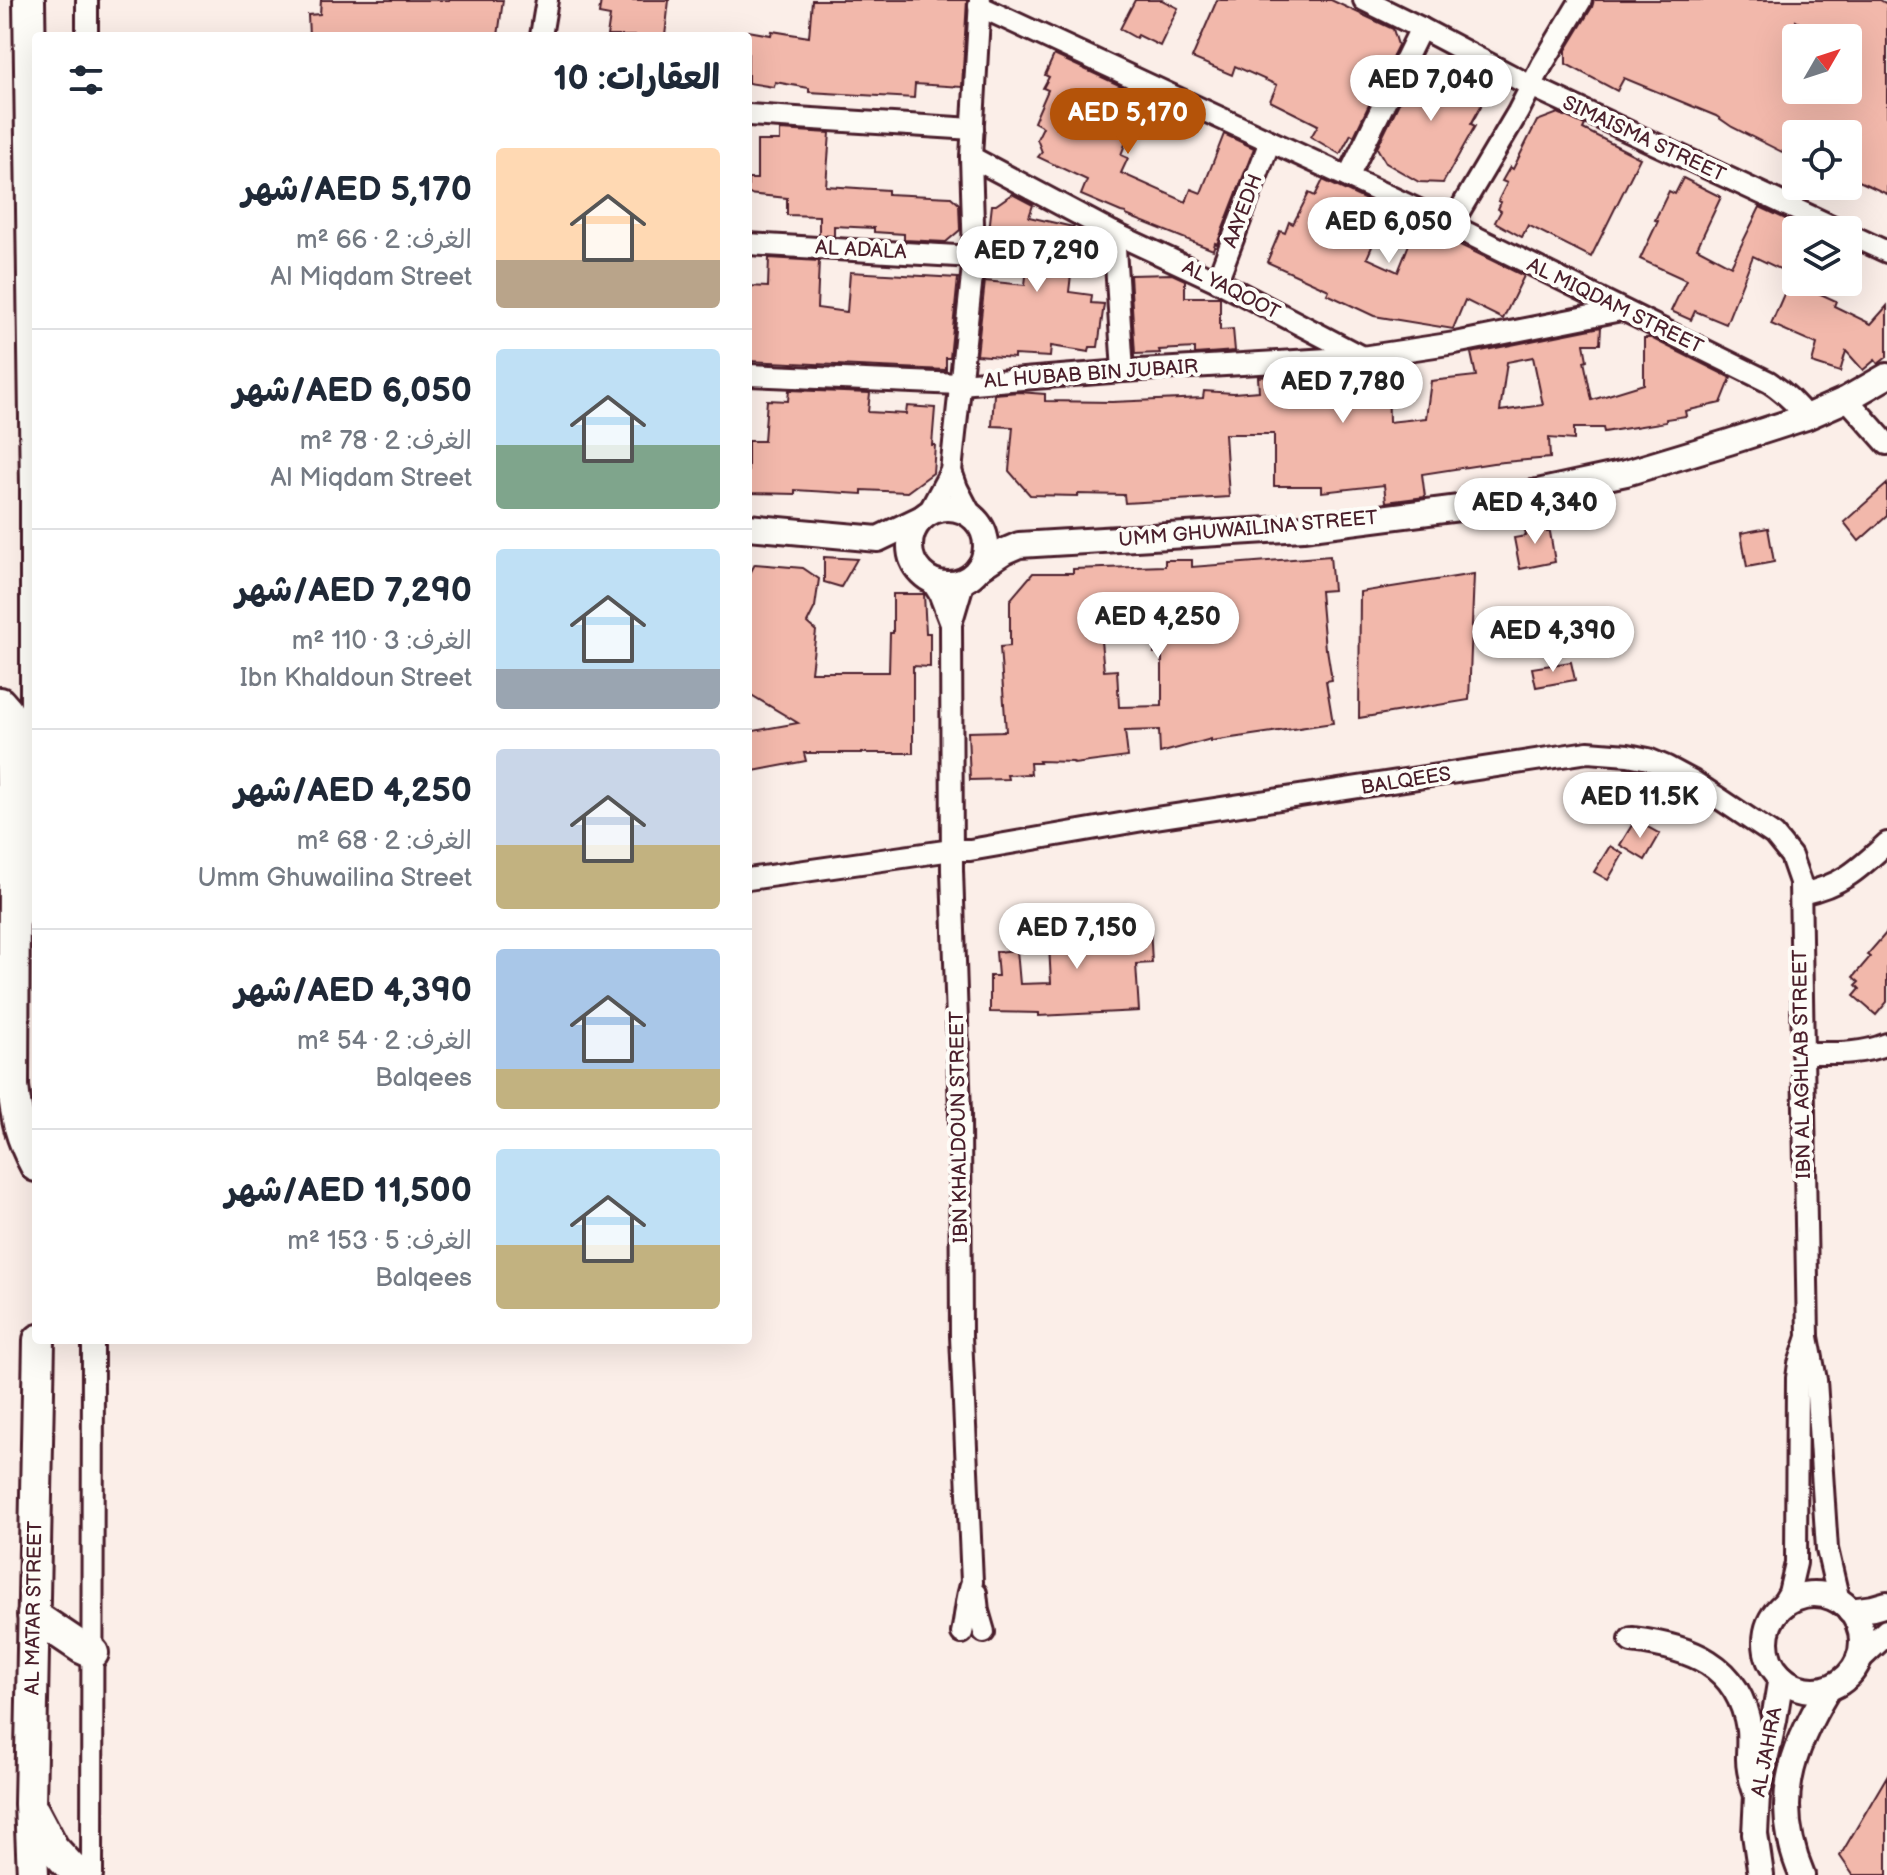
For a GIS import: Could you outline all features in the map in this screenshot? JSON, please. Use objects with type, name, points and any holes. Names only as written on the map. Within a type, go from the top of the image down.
[{"type":"main road","points":[[29,0],[32,166]]},
{"type":"main road","points":[[0,703],[10,719],[15,1115],[32,1158]]},
{"type":"main road","name":"AL MATAR STREET","points":[[33,1875],[30,1804],[39,1344]]},
{"type":"main road","points":[[33,1615],[93,1653]]},
{"type":"main road","points":[[30,1804],[53,1848],[78,1875]]},
{"type":"street","points":[[87,0],[87,32]]},
{"type":"street","points":[[542,32],[547,0]]},
{"type":"street","name":"SIMAISMA STREET","points":[[1364,0],[1531,86],[1810,216]]},
{"type":"street","points":[[1451,225],[1581,0]]},
{"type":"street","points":[[923,573],[911,555],[910,542],[914,529],[926,515],[951,471],[974,257],[971,157],[979,3]]},
{"type":"street","name":"AL MIQDAM STREET","points":[[979,3],[1451,225],[1769,382],[1796,403],[1806,417]]},
{"type":"street","points":[[1348,177],[1421,28]]},
{"type":"street","points":[[752,115],[973,129]]},
{"type":"street","name":"AAYEDH","points":[[1217,281],[1270,141]]},
{"type":"street","name":"AL YAQOOT","points":[[971,157],[1114,233],[1217,281],[1362,357]]},
{"type":"street","points":[[1114,233],[1123,371]]},
{"type":"street","points":[[1862,240],[1887,252]]},
{"type":"street","name":"AL ADALA","points":[[752,244],[974,257]]},
{"type":"street","name":"AL HUBAB BIN JUBAIR","points":[[752,375],[960,384],[1362,357],[1455,343],[1621,310]]},
{"type":"street","name":"UMM GHUWAILINA STREET","points":[[972,574],[1019,545],[1303,528],[1467,507],[1626,473],[1806,417],[1847,399],[1887,376]]},
{"type":"street","points":[[1847,399],[1887,444]]},
{"type":"street","points":[[752,527],[878,539],[923,573],[947,584],[972,574],[985,554],[986,540],[951,471]]},
{"type":"street","points":[[878,539],[943,508],[957,509],[976,521]]},
{"type":"street","name":"UMM GHUWAILINA STREET","points":[[976,521],[1019,545]]},
{"type":"street","name":"IBN KHALDOUN STREET","points":[[923,573],[939,593],[951,624],[961,1336],[972,1582]]},
{"type":"street","name":"IBN KHALDOUN STREET","points":[[951,624],[972,574]]},
{"type":"street","name":"BALQEES","points":[[752,878],[970,850],[1149,819],[1588,752],[1608,752],[1648,759],[1667,767],[1764,827],[1791,856],[1797,868],[1801,894]]},
{"type":"street","points":[[1801,894],[1844,879],[1887,843]]},
{"type":"street","name":"IBN AL AGHLAB STREET","points":[[1801,894],[1808,1337],[1816,1380],[1827,1549],[1844,1606]]},
{"type":"street","points":[[1802,1053],[1859,1052],[1887,1044]]},
{"type":"street","name":"IBN AL AGHLAB STREET","points":[[1780,1608],[1789,1593],[1796,1563],[1797,1378],[1808,1337]]},
{"type":"street","points":[[92,1875],[93,1344]]},
{"type":"street","points":[[972,1582],[984,1632]]},
{"type":"street","points":[[962,1633],[972,1582]]},
{"type":"street","points":[[1815,1594],[1827,1596],[1844,1606],[1857,1622],[1861,1633],[1862,1646],[1854,1668],[1847,1677],[1828,1689],[1815,1691],[1791,1685],[1774,1669],[1766,1646],[1770,1623],[1780,1608],[1790,1600],[1815,1594]]},
{"type":"street","points":[[1844,1606],[1873,1608],[1887,1604]]},
{"type":"street","points":[[1859,1658],[1887,1632]]},
{"type":"street","points":[[1632,1640],[1668,1645],[1692,1653],[1713,1666],[1730,1684],[1739,1698],[1749,1730],[1750,1771],[1757,1795]]},
{"type":"street","name":"AL JAHRA","points":[[1761,1875],[1755,1834],[1757,1795],[1781,1677]]},
{"type":"street","name":"AL JAHRA","points":[[1802,1875],[1789,1839],[1787,1795],[1803,1731],[1828,1689]]},
{"type":"building","points":[[321,0],[503,0],[499,32],[309,32],[308,15],[320,14]]},
{"type":"building","points":[[601,0],[669,0],[665,32],[608,32],[610,16],[599,14]]},
{"type":"building","points":[[812,0],[967,0],[962,87],[915,84],[914,98],[809,92],[809,88],[775,82],[774,87],[752,84],[752,32],[748,31],[809,37]]},
{"type":"building","points":[[1135,0],[1162,0],[1178,8],[1160,46],[1120,29]]},
{"type":"building","points":[[1217,0],[1331,0],[1393,29],[1398,45],[1354,136],[1351,134],[1340,154],[1311,137],[1318,125],[1270,101],[1277,85],[1235,66],[1232,75],[1192,58]]},
{"type":"building","points":[[1594,0],[1880,0],[1887,4],[1887,194],[1862,182],[1862,120],[1782,120],[1782,152],[1716,116],[1624,78],[1617,91],[1566,64],[1566,50]]},
{"type":"building","points":[[1054,55],[1145,97],[1121,155],[1128,158],[1121,173],[1186,202],[1191,189],[1201,193],[1224,134],[1254,148],[1213,250],[1081,195],[1087,180],[1038,157],[1042,152],[1037,139],[1043,127],[1034,122],[1048,90],[1043,88],[1049,77],[1045,75]]},
{"type":"building","points":[[1439,60],[1476,82],[1481,106],[1471,124],[1475,126],[1443,183],[1419,182],[1386,163],[1377,148],[1418,64]]},
{"type":"building","points":[[1558,113],[1585,125],[1583,129],[1640,158],[1591,257],[1528,225],[1522,237],[1495,222],[1501,211],[1498,209],[1501,202],[1498,201],[1507,183],[1502,181],[1510,167],[1513,169],[1537,121]]},
{"type":"building","points":[[780,130],[830,133],[826,186],[888,190],[888,194],[951,197],[959,204],[960,230],[946,242],[904,240],[904,234],[874,232],[874,228],[834,226],[834,236],[819,235],[819,216],[787,215],[787,198],[752,194],[752,179],[757,179],[757,141],[780,141]]},
{"type":"building","points":[[1683,178],[1721,197],[1697,248],[1731,266],[1760,207],[1782,217],[1782,270],[1753,256],[1726,324],[1695,311],[1691,320],[1671,311],[1686,280],[1640,259],[1669,191],[1675,194]]},
{"type":"building","points":[[1323,180],[1366,200],[1361,211],[1383,221],[1367,258],[1398,272],[1417,224],[1524,276],[1503,319],[1465,300],[1453,329],[1374,316],[1327,294],[1329,290],[1267,262],[1280,231],[1285,233],[1289,222],[1293,224],[1309,193],[1315,196]]},
{"type":"building","points":[[1012,194],[1033,205],[1029,217],[1073,227],[1069,249],[1074,249],[1069,292],[1092,295],[1091,303],[1104,304],[1098,347],[1090,347],[1089,352],[1051,346],[1050,357],[977,355],[985,281],[1025,285],[1031,233],[989,231],[992,205]]},
{"type":"building","points":[[769,258],[819,261],[817,308],[847,312],[850,272],[958,278],[950,358],[946,358],[946,370],[752,361],[752,286],[768,287]]},
{"type":"building","points":[[1172,274],[1185,280],[1185,297],[1220,297],[1220,330],[1233,329],[1235,351],[1195,354],[1195,348],[1135,354],[1130,275]]},
{"type":"building","points":[[1783,296],[1825,296],[1836,301],[1834,306],[1871,324],[1887,306],[1887,357],[1878,364],[1875,360],[1863,370],[1846,351],[1840,372],[1812,363],[1817,344],[1771,324]]},
{"type":"building","points":[[1601,327],[1600,344],[1584,344],[1587,360],[1584,361],[1592,400],[1644,384],[1644,338],[1651,338],[1731,378],[1721,403],[1685,411],[1686,416],[1604,432],[1603,428],[1574,428],[1574,440],[1549,438],[1550,458],[1422,474],[1425,497],[1386,502],[1384,485],[1322,492],[1322,486],[1274,486],[1274,434],[1225,434],[1229,497],[1125,503],[1124,495],[1030,495],[1009,471],[1013,427],[992,426],[994,394],[1045,394],[1045,401],[1203,398],[1204,391],[1259,391],[1258,377],[1310,373],[1336,375],[1336,372],[1353,371],[1388,373],[1389,422],[1426,418],[1431,381],[1476,376],[1471,353]],"holes":[[[1533,357],[1543,405],[1500,411],[1507,362]]]},
{"type":"building","points":[[789,390],[870,393],[868,412],[906,414],[907,406],[935,408],[933,473],[907,492],[862,490],[862,494],[795,490],[795,494],[752,493],[752,441],[764,441],[767,400],[788,401]]},
{"type":"building","points":[[1887,484],[1887,516],[1859,541],[1844,522]]},
{"type":"building","points":[[1546,521],[1555,562],[1520,569],[1514,538],[1526,536],[1524,525]]},
{"type":"building","points":[[1768,528],[1774,562],[1747,567],[1741,533]]},
{"type":"building","points":[[1330,556],[1333,590],[1320,591],[1325,649],[1332,680],[1326,681],[1333,723],[1211,739],[1160,753],[1159,730],[1125,731],[1128,757],[1074,764],[1039,761],[1030,763],[1031,774],[1007,775],[1008,779],[970,780],[968,732],[1006,731],[1000,647],[1010,646],[1010,600],[1033,573],[1165,566],[1165,560],[1192,560],[1192,567]],"holes":[[[1155,629],[1154,653],[1162,653],[1162,706],[1119,707],[1117,670],[1104,671],[1100,631]]]},
{"type":"building","points":[[824,557],[857,559],[841,587],[824,582]]},
{"type":"building","points":[[755,564],[803,568],[819,579],[815,607],[807,623],[816,631],[811,672],[889,672],[893,594],[924,594],[926,633],[930,633],[930,667],[913,666],[913,753],[804,753],[806,761],[752,771],[752,731],[798,723],[752,695],[752,570]]},
{"type":"building","points":[[1474,574],[1469,700],[1359,718],[1360,592]]},
{"type":"building","points":[[1571,662],[1575,680],[1536,687],[1532,668]]},
{"type":"building","points":[[1635,820],[1660,834],[1645,860],[1620,845]]},
{"type":"building","points":[[1610,846],[1623,854],[1608,880],[1594,872]]},
{"type":"building","points":[[1088,911],[1089,928],[1150,925],[1152,963],[1136,964],[1139,1011],[1039,1016],[1039,1013],[990,1012],[990,976],[998,976],[996,952],[1017,950],[1020,984],[1051,983],[1048,926],[1056,926],[1056,912]]},
{"type":"building","points":[[1887,932],[1887,1002],[1876,1015],[1854,996],[1860,989],[1856,985],[1859,982],[1853,977]]},
{"type":"building","points":[[1887,1776],[1887,1875],[1853,1875],[1840,1856]]}]
